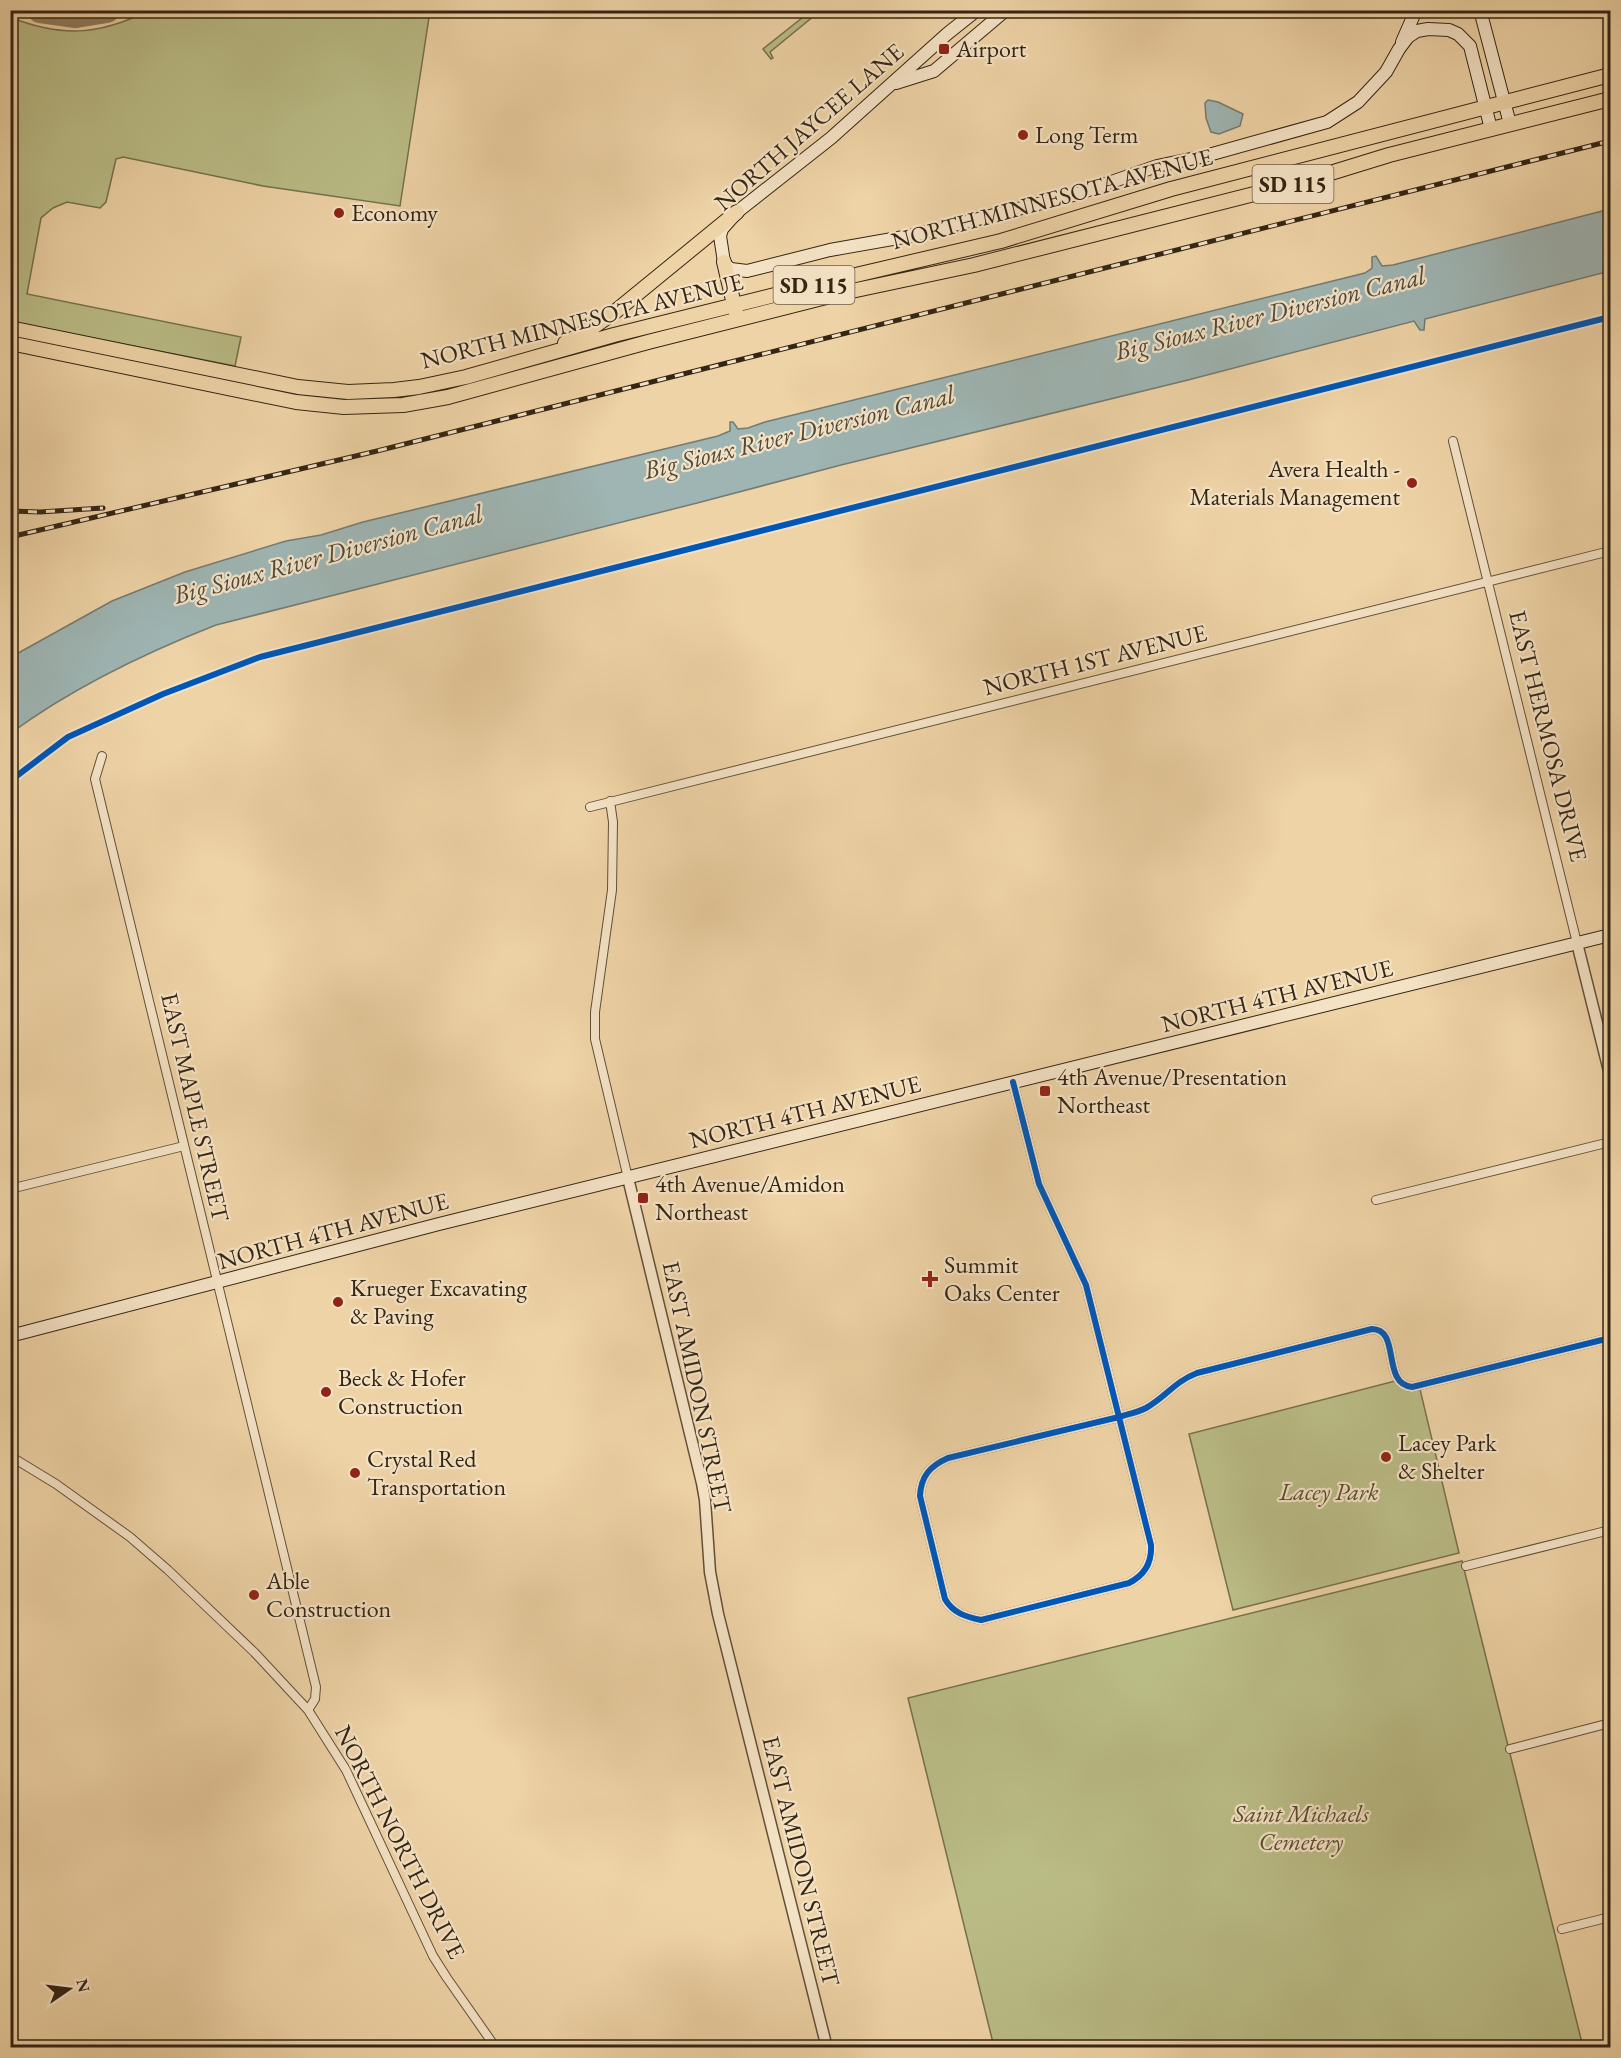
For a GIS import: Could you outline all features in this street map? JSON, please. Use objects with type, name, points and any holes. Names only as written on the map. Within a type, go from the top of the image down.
[{"type":"main road","name":"NORTH JAYCEE LANE","points":[[724,262],[720,236],[722,229],[737,212],[831,138],[977,10]]},
{"type":"main road","points":[[891,85],[934,71],[1006,10]]},
{"type":"main road","points":[[724,262],[731,269],[747,271],[830,250],[906,237],[1077,194],[1157,166],[1205,156],[1327,122],[1358,102],[1386,72],[1416,10]]},
{"type":"main road","points":[[1480,10],[1510,124]]},
{"type":"main road","points":[[1399,49],[1417,31],[1439,28],[1458,34],[1470,46],[1491,129]]},
{"type":"main road","name":"NORTH MINNESOTA AVENUE","points":[[10,328],[325,391],[394,390],[466,377],[614,335],[1020,237],[1172,189],[1611,75]]},
{"type":"main road","name":"NORTH MINNESOTA AVENUE","points":[[10,343],[296,402],[344,407],[385,406],[448,397],[842,293],[974,265],[1298,183],[1389,155],[1611,99]]},
{"type":"main road","points":[[518,363],[571,341],[603,322],[737,212]]},
{"type":"main road","points":[[724,262],[738,320]]},
{"type":"main road","name":"NORTH 4TH AVENUE","points":[[10,1336],[345,1248],[1611,934]]},
{"type":"street","name":"EAST HERMOSA DRIVE","points":[[1453,441],[1611,1075]]},
{"type":"street","name":"NORTH 1ST AVENUE","points":[[590,807],[1611,551]]},
{"type":"street","name":"EAST MAPLE STREET","points":[[102,756],[95,779],[316,1687],[315,1699],[308,1710]]},
{"type":"street","name":"EAST AMIDON STREET","points":[[610,801],[613,822],[612,890],[595,1012],[595,1039],[702,1483],[710,1572],[718,1614],[827,2048]]},
{"type":"street","points":[[1013,1082],[1039,1184],[1086,1285],[1119,1417],[1151,1545],[1152,1555],[1140,1578],[1129,1583],[981,1620],[964,1616],[949,1606],[945,1599],[920,1496],[921,1483],[925,1474],[939,1462],[948,1458],[1119,1417],[1148,1407],[1182,1378],[1372,1329],[1385,1334],[1399,1380],[1412,1387],[1611,1338]]},
{"type":"street","points":[[1376,1200],[1611,1142]]},
{"type":"street","points":[[10,1189],[184,1146]]},
{"type":"street","name":"NORTH NORTH DRIVE","points":[[10,1456],[54,1483],[130,1537],[254,1652],[308,1710],[346,1770],[433,1956],[496,2048]]},
{"type":"street","points":[[1466,1566],[1611,1530]]},
{"type":"street","points":[[10,1672],[10,1700]]},
{"type":"street","points":[[1510,1749],[1611,1724]]},
{"type":"street","points":[[1562,1929],[1611,1917]]},
{"type":"green space","points":[[812,10],[820,11],[770,52],[773,58],[771,59],[763,49]]},
{"type":"green space","points":[[148,11],[430,11],[400,206],[263,186],[123,157],[116,159],[106,202],[100,208],[67,202],[53,208],[41,218],[27,294],[241,337],[235,366],[11,322],[10,17],[47,28],[80,31],[113,25]]},
{"type":"green space","name":"Lacey Park","points":[[1399,1380],[1419,1385],[1459,1553],[1233,1610],[1189,1434]]},
{"type":"green space","name":"Saint Michaels Cemetery","points":[[1462,1561],[1583,2047],[994,2047],[908,1698]]},
{"type":"water","points":[[1208,100],[1218,102],[1243,114],[1240,126],[1219,134],[1211,132],[1206,118],[1205,103]]},
{"type":"water","name":"Big Sioux River Diversion Canal","points":[[1610,209],[1610,271],[1425,319],[1424,330],[1420,330],[1414,321],[216,625],[163,647],[84,686],[11,733],[11,657],[112,601],[185,572],[286,541],[321,535],[363,522],[718,436],[730,431],[730,422],[733,422],[738,429],[748,428],[1365,273],[1372,268],[1372,257],[1376,256],[1382,266],[1393,265]]},
{"type":"taxiway","points":[[40,10],[76,15],[107,10]]},
{"type":"railway","points":[[10,537],[377,451],[1610,141]]},
{"type":"railway","points":[[10,511],[40,512],[103,508]]},
{"type":"cycle path","points":[[10,781],[68,737],[163,694],[260,657],[1610,317]]},
{"type":"cycle path","points":[[1013,1082],[1039,1184],[1086,1285],[1151,1545],[1151,1551],[1149,1562],[1143,1572],[1129,1583],[981,1620],[965,1616],[952,1608],[945,1599],[920,1496],[922,1483],[928,1472],[936,1464],[948,1458],[1119,1417],[1123,1416],[1130,1414],[1153,1404],[1182,1381],[1197,1373],[1372,1329],[1381,1331],[1386,1338],[1397,1377],[1403,1384],[1412,1387],[1610,1338]]},
{"type":"place","name":"Airport","points":[[944,49]]},
{"type":"place","name":"Long Term","points":[[1023,135]]},
{"type":"place","name":"Economy","points":[[339,213]]},
{"type":"place","name":"Avera Health - Materials Management","points":[[1412,483]]},
{"type":"place","name":"4th Avenue/Presentation Northeast","points":[[1045,1091]]},
{"type":"place","name":"4th Avenue/Amidon Northeast","points":[[643,1198]]},
{"type":"place","name":"Summit Oaks Center","points":[[930,1279]]},
{"type":"place","name":"Krueger Excavating & Paving","points":[[338,1302]]},
{"type":"place","name":"Beck & Hofer Construction","points":[[326,1392]]},
{"type":"place","name":"Lacey Park & Shelter","points":[[1386,1457]]},
{"type":"place","name":"Crystal Red Transportation","points":[[355,1473]]},
{"type":"place","name":"Able Construction","points":[[254,1595]]}]
